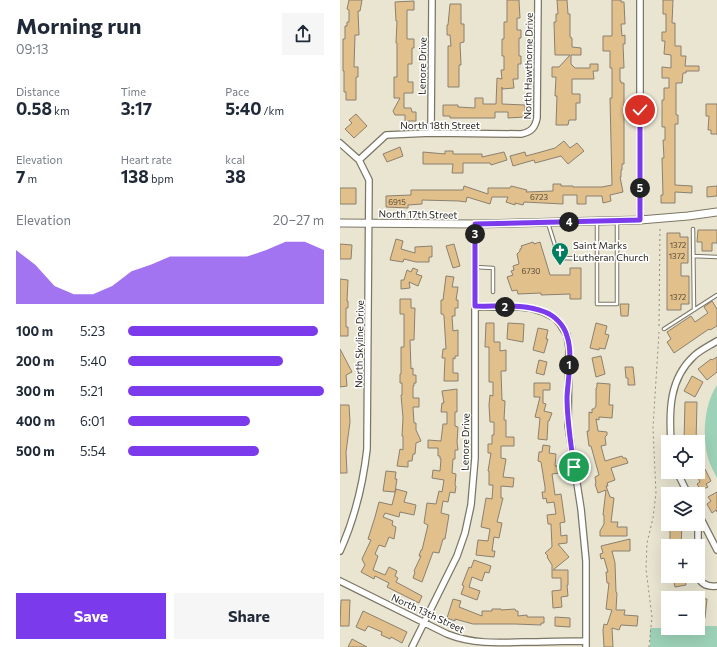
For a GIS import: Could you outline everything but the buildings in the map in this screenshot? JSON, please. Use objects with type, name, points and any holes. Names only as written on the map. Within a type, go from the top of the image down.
[{"type":"street","name":"Lenore Drive","points":[[430,133],[432,0]]},
{"type":"street","name":"North Hawthorne Drive","points":[[531,130],[536,124],[537,118],[538,0]]},
{"type":"street","points":[[640,0],[640,220]]},
{"type":"street","name":"North 18th Street","points":[[358,160],[386,135],[430,133],[521,134],[531,130]]},
{"type":"street","name":"North Skyline Drive","points":[[340,144],[358,160],[369,180],[370,223],[367,449],[357,507],[340,551]]},
{"type":"street","name":"North 17th Street","points":[[340,223],[475,224],[640,220],[717,212]]},
{"type":"street","name":"Lenore Drive","points":[[412,647],[457,556],[465,534],[471,505],[475,458],[475,224]]},
{"type":"street","points":[[475,306],[520,307],[537,310],[555,318],[567,334],[569,348],[568,425],[581,509],[586,561],[586,644]]},
{"type":"street","points":[[671,435],[670,403],[674,386],[680,372],[695,355],[717,341]]},
{"type":"street","points":[[705,527],[717,550]]},
{"type":"street","name":"North 13th Street","points":[[340,581],[460,639],[494,645],[586,644]]},
{"type":"street","points":[[702,583],[706,586],[717,586]]},
{"type":"lane","points":[[596,221],[597,304],[617,304],[616,220]]},
{"type":"lane","points":[[548,222],[558,255],[561,258],[597,259]]},
{"type":"lane","points":[[693,229],[694,310]]},
{"type":"lane","points":[[693,256],[717,256]]},
{"type":"lane","points":[[475,267],[493,268],[493,292]]},
{"type":"lane","points":[[664,329],[717,295]]},
{"type":"path","points":[[649,647],[652,617],[646,569],[646,543],[656,493],[654,428],[659,346],[660,218]]},
{"type":"green space","points":[[717,385],[717,478],[708,458],[705,440],[705,420],[709,402]]},
{"type":"green space","points":[[705,626],[717,626],[717,647],[650,647],[650,628],[661,628],[661,635],[705,635]]},
{"type":"place","name":"Saint Marks Lutheran Church","points":[[560,266]]},
{"type":"route","points":[[574,467],[568,425],[567,396],[569,340],[567,334],[555,318],[550,314],[530,308],[475,306],[475,224],[640,220],[640,110]]}]
